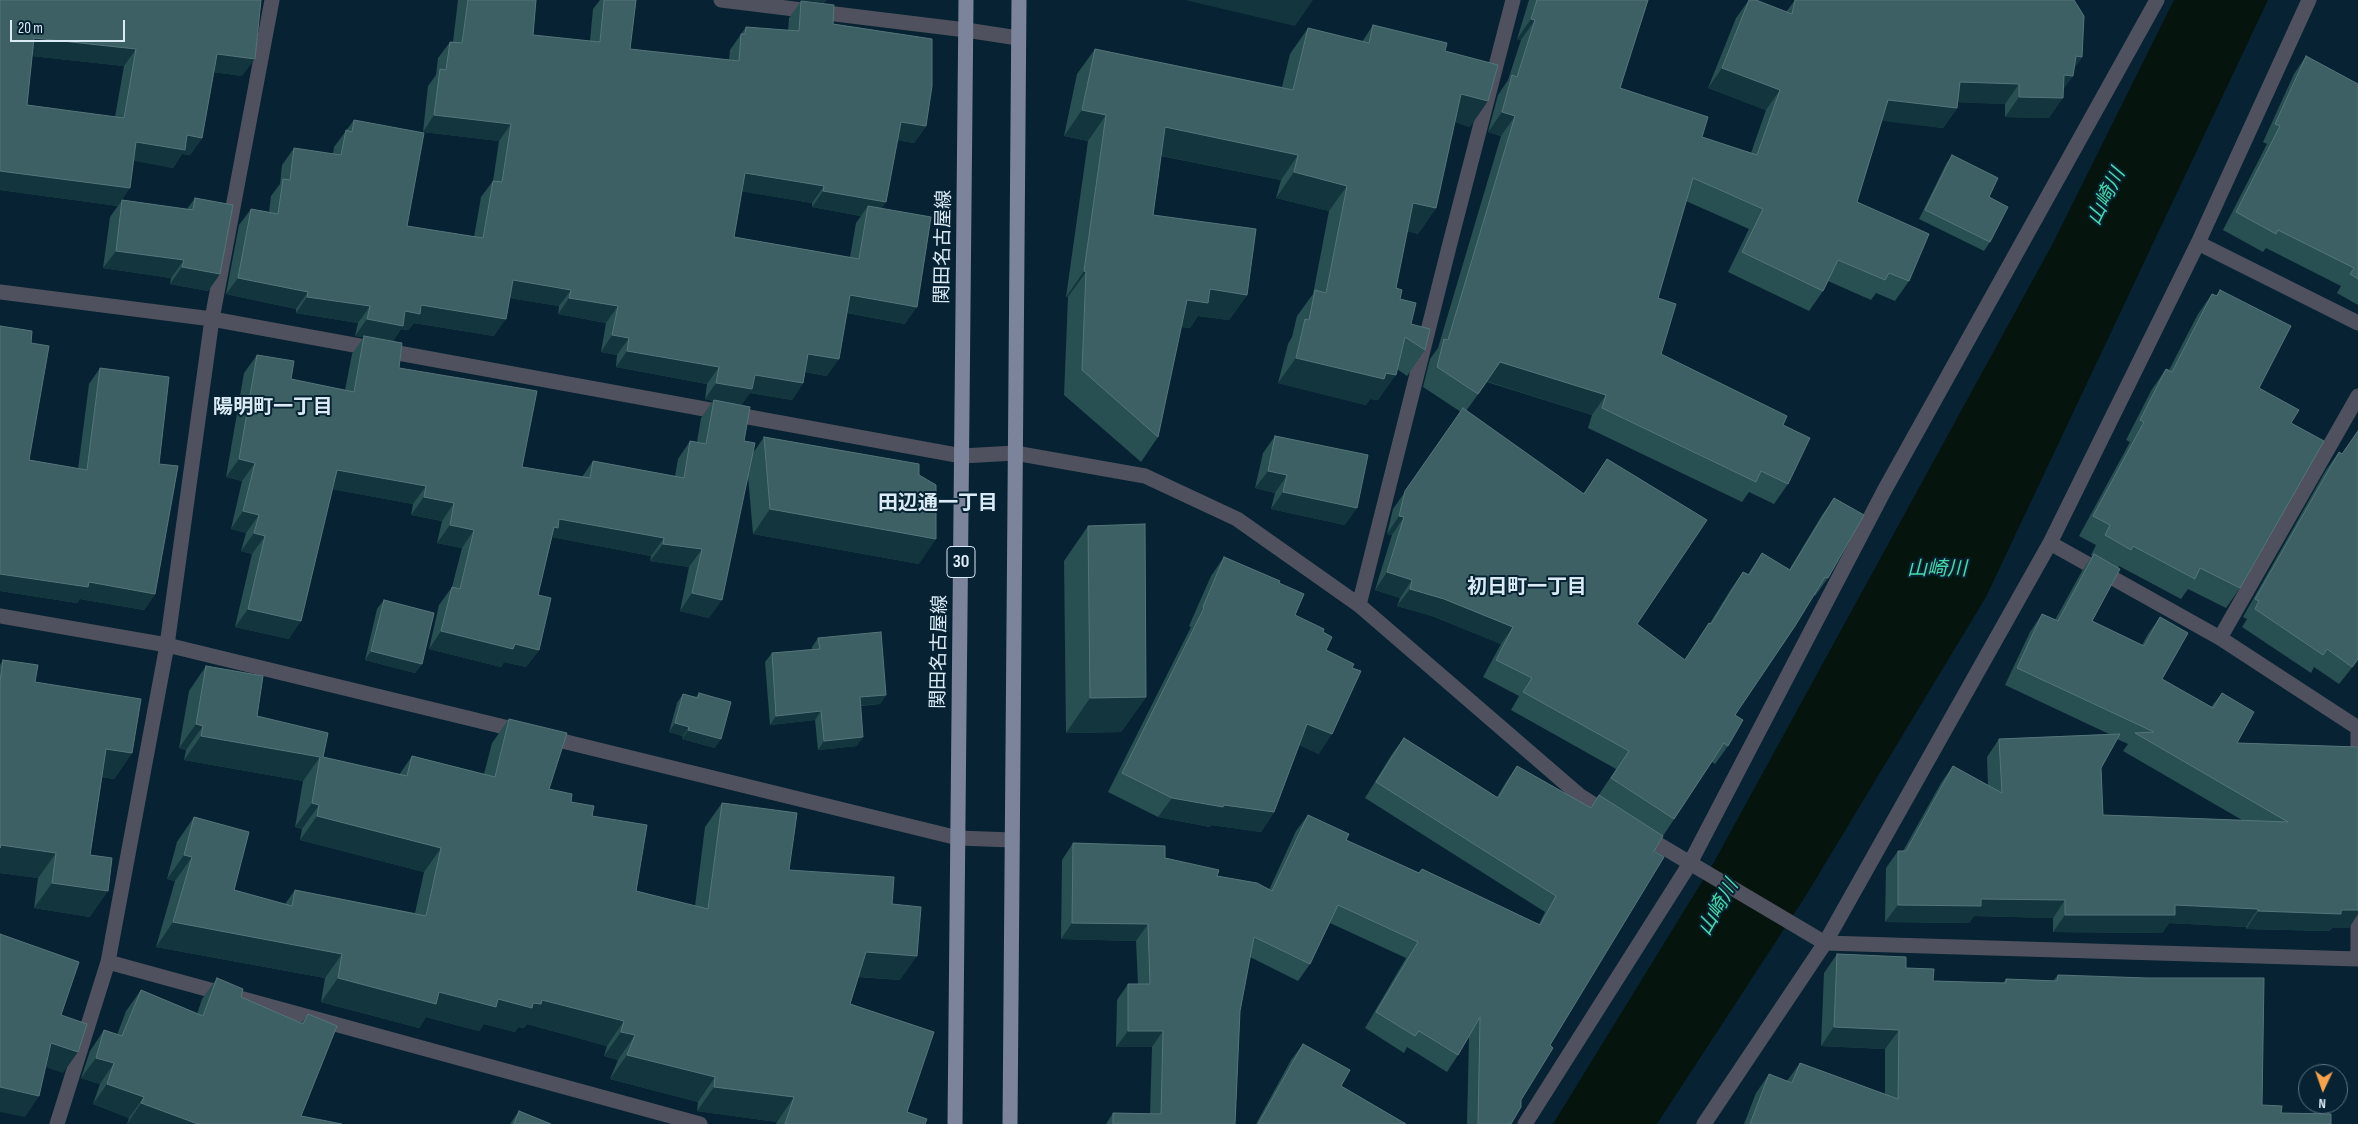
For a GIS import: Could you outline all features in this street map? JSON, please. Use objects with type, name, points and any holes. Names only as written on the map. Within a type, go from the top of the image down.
[{"type":"main road","name":"関田名古屋線","points":[[955,1124],[966,0]]},
{"type":"main road","points":[[1010,1124],[1019,0]]},
{"type":"street","points":[[57,1124],[108,962],[167,645],[212,319],[272,0]]},
{"type":"street","points":[[721,0],[1018,38]]},
{"type":"street","points":[[1360,605],[1513,0]]},
{"type":"street","points":[[1525,1124],[1695,868],[1884,491],[2157,0]]},
{"type":"street","points":[[1704,1124],[1825,943],[2050,543],[2198,243],[2309,0]]},
{"type":"street","points":[[2198,243],[2358,323]]},
{"type":"street","points":[[0,292],[212,319],[962,456],[1015,453],[1145,476],[1237,519],[1360,605],[1579,795],[1695,868],[1825,943],[2358,958],[2358,878]]},
{"type":"street","points":[[2220,638],[2358,396]]},
{"type":"street","points":[[2050,543],[2220,638],[2358,728],[2358,778]]},
{"type":"street","points":[[0,616],[167,645],[958,838],[1012,840]]},
{"type":"street","points":[[108,962],[700,1124]]},
{"type":"water","name":"山崎川","points":[[2174,0],[2268,0],[1986,597],[1805,897],[1657,1124],[1553,1124],[1714,862],[2053,243]]},
{"type":"building","points":[[0,0],[261,0],[255,59],[217,54],[202,138],[187,135],[185,150],[136,142],[130,188],[0,171]],"holes":[[[34,38],[136,49],[124,118],[27,105]]]},
{"type":"building","points":[[468,0],[536,0],[533,35],[600,42],[604,0],[636,0],[630,49],[739,61],[741,34],[745,34],[746,27],[799,31],[801,1],[834,5],[833,24],[932,39],[932,86],[926,126],[901,122],[886,202],[823,191],[824,186],[745,173],[734,237],[859,259],[868,206],[931,217],[917,307],[850,295],[839,359],[808,354],[803,383],[755,375],[752,389],[716,383],[719,367],[627,351],[629,338],[612,335],[618,306],[569,298],[571,290],[513,280],[506,319],[421,305],[420,314],[405,311],[403,326],[367,319],[370,306],[307,297],[308,292],[238,278],[251,209],[278,214],[283,179],[290,180],[294,148],[341,155],[346,130],[352,132],[354,120],[424,133],[407,226],[483,238],[493,181],[502,182],[511,124],[434,115],[440,69],[446,70],[450,42],[462,43]]},
{"type":"building","points":[[1537,0],[1648,0],[1620,88],[1708,117],[1702,137],[1757,155],[1780,90],[1722,68],[1749,0],[1756,0],[1792,14],[1795,0],[2074,0],[2084,16],[2082,57],[2076,56],[2073,76],[2064,75],[2063,98],[2019,97],[2019,84],[1960,82],[1957,108],[1888,100],[1857,202],[1929,234],[1909,281],[1889,273],[1885,280],[1838,260],[1823,291],[1742,252],[1763,209],[1693,178],[1658,298],[1676,304],[1661,354],[1787,416],[1783,425],[1810,438],[1788,484],[1761,471],[1756,482],[1602,408],[1606,395],[1500,362],[1478,394],[1437,367],[1444,339],[1448,340],[1515,116],[1502,112],[1512,75],[1517,77],[1535,20],[1531,19]]},
{"type":"building","points":[[1373,25],[1447,43],[1445,51],[1498,65],[1488,101],[1461,94],[1436,208],[1413,203],[1396,288],[1402,290],[1400,299],[1416,303],[1411,324],[1430,329],[1425,350],[1405,337],[1396,375],[1386,373],[1384,379],[1296,358],[1305,319],[1309,320],[1315,290],[1326,293],[1347,186],[1294,172],[1298,155],[1165,127],[1153,215],[1256,229],[1247,295],[1210,289],[1208,303],[1187,300],[1158,437],[1082,370],[1086,272],[1084,271],[1106,115],[1082,110],[1095,49],[1293,90],[1308,28],[1369,43]]},
{"type":"building","points":[[2306,56],[2358,84],[2358,279],[2350,274],[2354,268],[2278,230],[2276,234],[2236,212],[2280,126],[2275,124]]},
{"type":"building","points":[[1952,155],[1998,178],[1989,197],[2008,207],[1990,242],[1925,210]]},
{"type":"building","points":[[195,198],[233,205],[220,274],[182,267],[184,260],[116,251],[122,200],[193,210]]},
{"type":"building","points":[[2220,290],[2291,326],[2259,388],[2299,410],[2291,423],[2324,441],[2240,588],[2200,568],[2195,579],[2133,546],[2131,550],[2105,535],[2110,525],[2093,516],[2144,422],[2140,420],[2166,369],[2172,372],[2212,294],[2217,296]]},
{"type":"building","points":[[0,326],[32,331],[31,343],[49,346],[29,460],[87,470],[100,368],[169,377],[159,464],[178,466],[155,594],[89,582],[88,587],[0,574]]},
{"type":"building","points":[[364,336],[402,343],[399,368],[537,391],[522,467],[590,478],[593,461],[684,478],[690,441],[706,444],[714,400],[750,407],[744,441],[755,443],[722,600],[692,593],[702,549],[663,544],[664,538],[559,519],[558,528],[554,527],[538,595],[551,598],[539,650],[515,644],[513,649],[441,631],[452,587],[460,589],[474,530],[450,525],[454,503],[424,497],[426,486],[337,470],[301,621],[248,609],[265,536],[254,533],[259,515],[243,511],[255,463],[239,459],[257,355],[294,361],[291,379],[354,392]]},
{"type":"building","points":[[1463,408],[1584,494],[1607,459],[1707,520],[1637,624],[1685,660],[1709,623],[1711,624],[1743,572],[1749,575],[1762,553],[1790,570],[1834,498],[1864,515],[1828,578],[1825,577],[1795,626],[1735,715],[1743,720],[1728,746],[1724,743],[1674,819],[1611,778],[1629,751],[1523,692],[1532,678],[1496,660],[1513,627],[1444,599],[1410,589],[1412,580],[1387,572],[1404,517],[1399,516],[1405,491]]},
{"type":"building","points":[[2358,431],[2358,659],[2352,667],[2327,649],[2323,655],[2255,609],[2259,601],[2255,599],[2339,452],[2342,454]]},
{"type":"building","points":[[1275,436],[1368,455],[1357,508],[1283,492],[1287,475],[1268,471]]},
{"type":"building","points":[[764,437],[919,464],[919,475],[936,485],[936,539],[770,509]]},
{"type":"building","points":[[1145,524],[1146,697],[1090,698],[1088,526]]},
{"type":"building","points":[[2094,554],[2120,569],[2092,621],[2144,646],[2160,617],[2188,633],[2162,679],[2213,708],[2222,693],[2254,712],[2237,743],[2358,747],[2358,910],[2341,910],[2341,914],[2175,905],[2175,915],[2065,915],[2065,900],[1981,899],[1981,906],[1898,905],[1898,851],[1906,851],[1953,766],[2002,793],[1999,739],[2120,734],[2101,768],[2103,815],[2288,822],[2135,733],[2154,732],[2017,668],[2042,614],[2058,621]]},
{"type":"building","points":[[1224,557],[1280,581],[1279,583],[1304,594],[1295,615],[1324,629],[1323,632],[1332,637],[1326,650],[1354,664],[1352,668],[1361,671],[1332,734],[1307,724],[1274,812],[1224,805],[1223,807],[1172,798],[1122,773],[1204,608]]},
{"type":"building","points":[[384,600],[434,613],[422,664],[371,651]]},
{"type":"building","points":[[881,632],[886,695],[860,697],[863,737],[824,741],[821,711],[776,716],[772,653],[820,649],[818,638]]},
{"type":"building","points":[[3,660],[38,665],[35,682],[141,699],[132,753],[106,749],[90,855],[112,858],[108,891],[52,883],[56,853],[1,845],[0,848],[0,682]]},
{"type":"building","points":[[206,666],[263,676],[257,716],[328,733],[323,757],[407,776],[412,756],[495,777],[509,719],[567,733],[549,789],[572,794],[571,802],[594,806],[592,816],[647,825],[636,891],[708,909],[722,803],[797,813],[789,870],[894,877],[892,904],[921,907],[917,956],[866,952],[850,1004],[934,1032],[907,1112],[927,1119],[925,1124],[785,1124],[794,1097],[714,1087],[715,1077],[627,1055],[635,1035],[621,1032],[624,1021],[542,1000],[541,1004],[533,1003],[532,1008],[498,999],[496,1007],[439,992],[436,1004],[338,978],[342,954],[173,922],[192,857],[184,855],[194,817],[249,832],[234,890],[292,906],[295,890],[426,916],[441,848],[317,816],[319,805],[312,803],[320,757],[201,736],[203,726],[196,724]]},
{"type":"building","points":[[699,693],[731,702],[721,739],[688,730],[689,727],[675,723],[683,694],[698,698]]},
{"type":"building","points":[[1404,738],[1498,798],[1517,766],[1591,808],[1599,795],[1663,836],[1654,851],[1664,857],[1550,1045],[1553,1048],[1521,1100],[1521,1107],[1511,1124],[1478,1124],[1480,1017],[1458,1055],[1419,1031],[1415,1036],[1376,1012],[1418,942],[1338,905],[1310,964],[1254,937],[1240,1011],[1235,1124],[1113,1124],[1113,1113],[1161,1114],[1163,1031],[1128,1031],[1128,984],[1150,984],[1148,924],[1072,923],[1073,843],[1165,846],[1165,858],[1219,870],[1217,876],[1257,883],[1272,891],[1308,815],[1349,834],[1346,840],[1419,873],[1422,869],[1540,925],[1556,896],[1376,782]]},
{"type":"building","points":[[0,934],[79,962],[61,1015],[87,1024],[78,1052],[51,1043],[39,1096],[0,1087]]},
{"type":"building","points":[[1837,954],[1906,957],[1906,968],[1934,969],[1933,981],[2006,983],[2006,979],[2057,981],[2058,975],[2147,978],[2264,978],[2262,1105],[2282,1106],[2281,1113],[2331,1114],[2331,1124],[1750,1124],[1769,1074],[1792,1083],[1800,1063],[1898,1099],[1899,1030],[1834,1027]]},
{"type":"building","points":[[217,978],[243,989],[241,997],[303,1024],[308,1014],[337,1026],[301,1116],[342,1124],[198,1124],[141,1103],[144,1097],[107,1084],[114,1063],[96,1058],[104,1030],[122,1036],[141,990],[203,1016]]},
{"type":"building","points":[[1303,1044],[1350,1070],[1341,1086],[1406,1124],[1258,1124]]},
{"type":"building","points":[[519,1111],[551,1124],[514,1124]]},
{"type":"district","name":"陽明町一丁目","points":[[273,408]]},
{"type":"district","name":"田辺通一丁目","points":[[938,504]]},
{"type":"district","name":"初日町一丁目","points":[[1527,588]]}]
